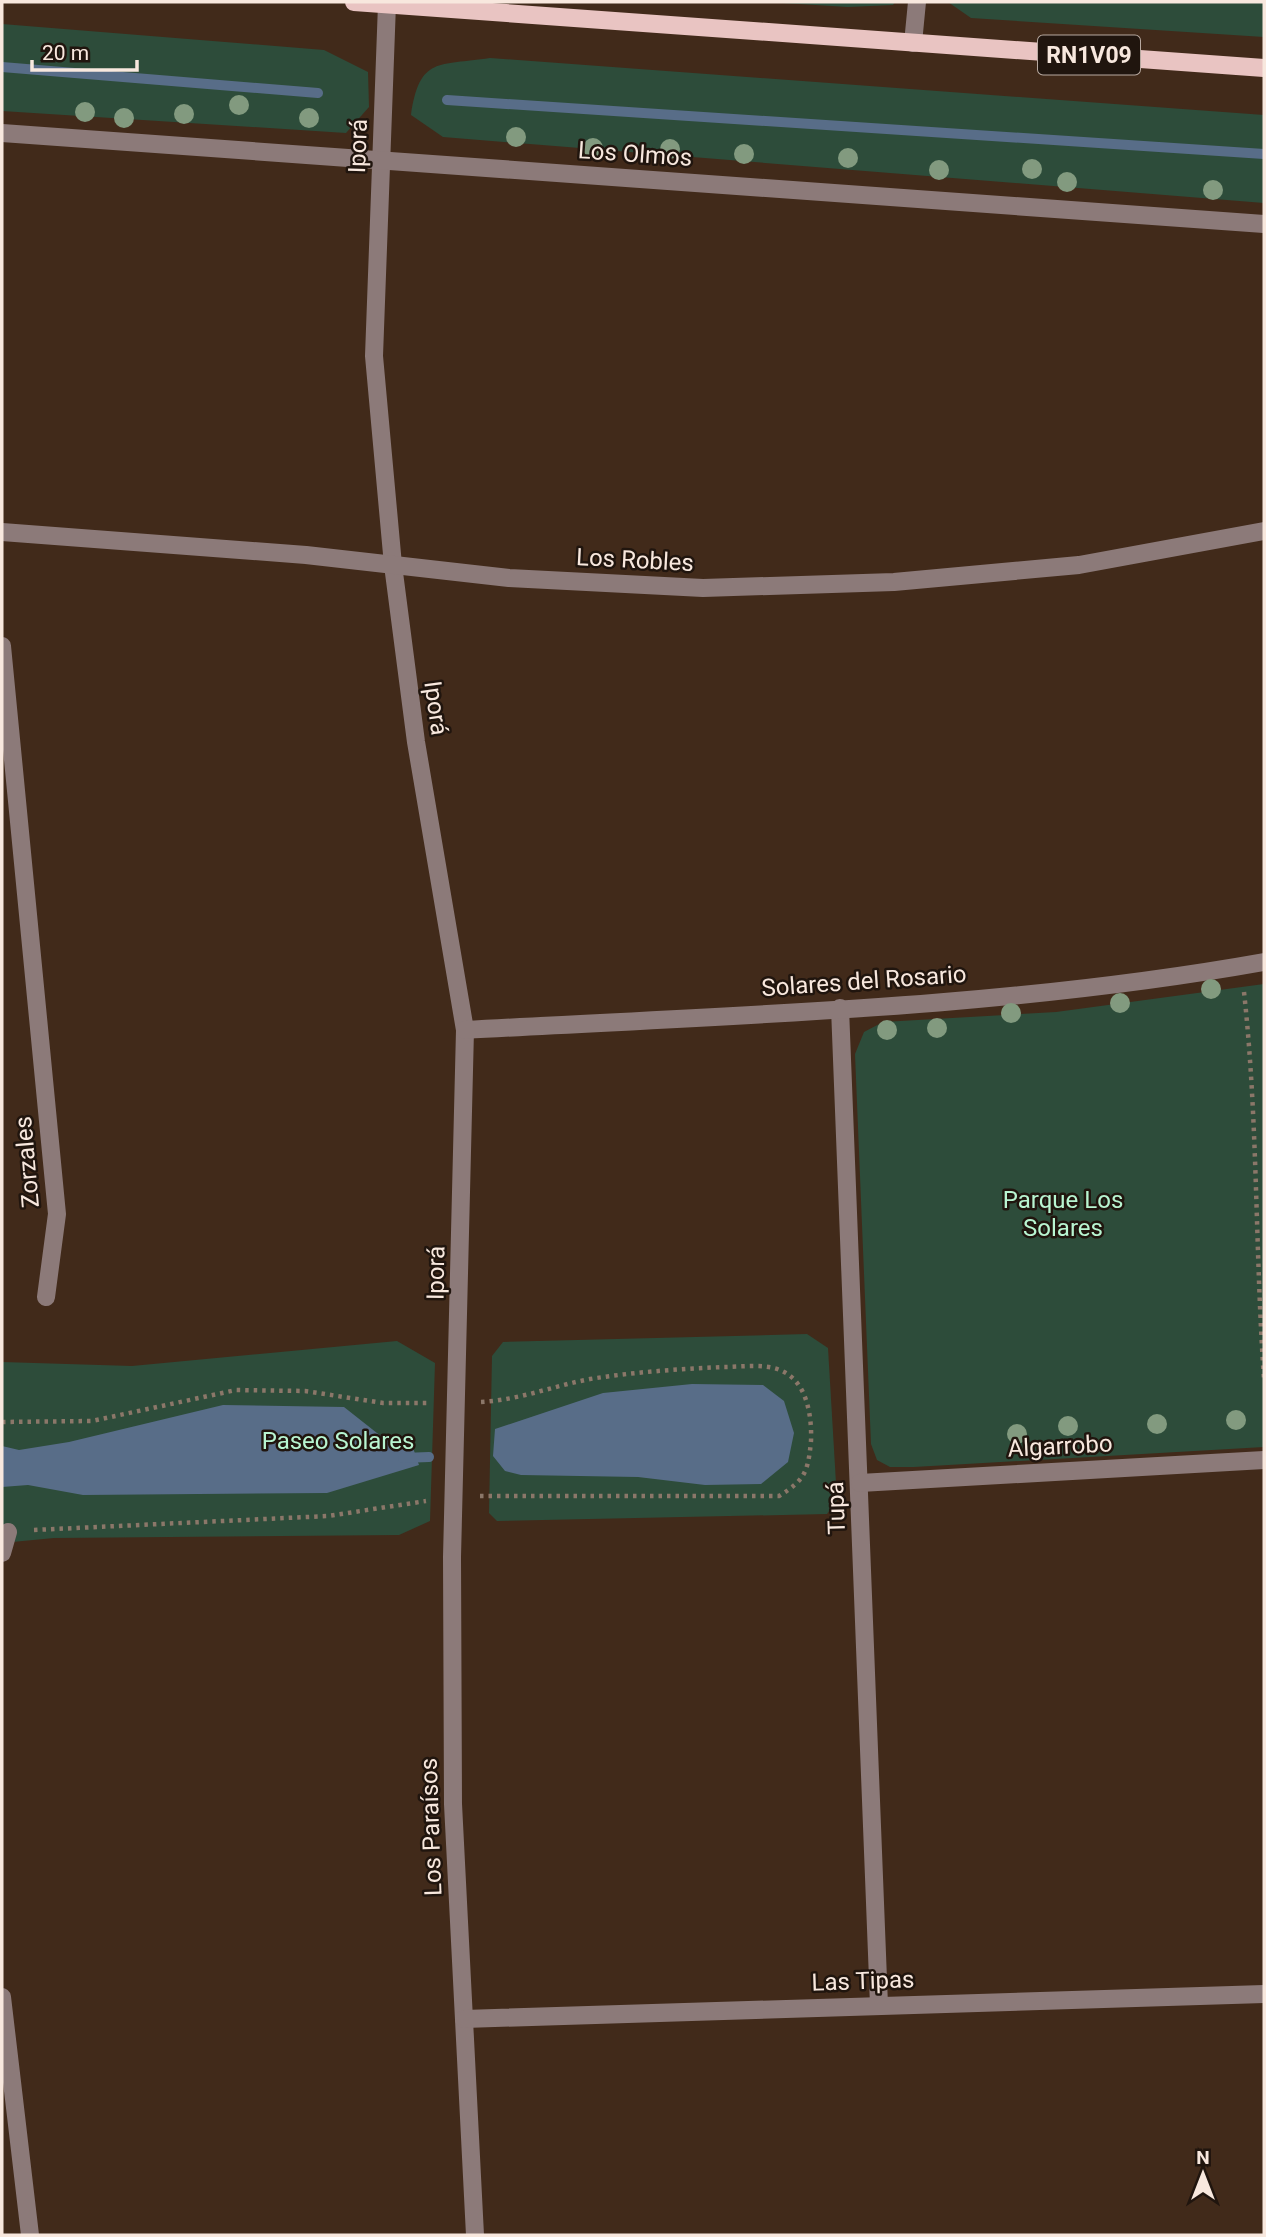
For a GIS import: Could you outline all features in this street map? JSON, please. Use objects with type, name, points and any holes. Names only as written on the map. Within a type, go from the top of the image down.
[{"type":"main road","name":"RN1V09","points":[[354,2],[1264,68]]},
{"type":"street","points":[[914,43],[917,2]]},
{"type":"street","name":"Iporá","points":[[387,4],[374,356],[393,565],[416,742],[465,1030],[457,1409]]},
{"type":"street","name":"Los Olmos","points":[[2,133],[1264,224]]},
{"type":"street","name":"Los Robles","points":[[2,532],[306,555],[509,578],[704,588],[894,582],[1079,565],[1264,531]]},
{"type":"street","name":"Zorzales","points":[[2,646],[57,1214],[46,1297]]},
{"type":"street","name":"Solares del Rosario","points":[[465,1030],[840,1008],[1048,992],[1264,962]]},
{"type":"street","name":"Tupá","points":[[840,1008],[879,2005]]},
{"type":"street","name":"Los Paraísos","points":[[457,1409],[454,1497],[453,1804],[475,2235]]},
{"type":"street","name":"Algarrobo","points":[[859,1483],[1264,1460]]},
{"type":"street","points":[[2,1553],[8,1532]]},
{"type":"street","name":"Las Tipas","points":[[464,2019],[1264,1994]]},
{"type":"street","points":[[2,1997],[30,2235]]},
{"type":"path","points":[[1241,966],[1251,1058],[1257,1286],[1264,1379]]},
{"type":"path","points":[[1257,1286],[1264,1285]]},
{"type":"path","points":[[2,1422],[92,1421],[236,1390],[305,1391],[383,1403],[457,1409],[511,1401],[589,1380],[675,1370],[751,1366],[781,1370],[795,1380],[804,1393],[811,1428],[809,1464],[800,1484],[779,1496],[454,1497],[328,1516],[8,1532]]},
{"type":"green space","points":[[766,2],[895,2],[893,5],[848,7]]},
{"type":"green space","points":[[948,2],[1264,2],[1264,37],[971,18]]},
{"type":"green space","points":[[2,24],[324,50],[368,72],[369,107],[346,133],[2,111]]},
{"type":"green space","points":[[490,58],[1264,115],[1264,203],[443,137],[411,115],[420,82],[434,67]]},
{"type":"green space","name":"Parque Los Solares","points":[[1264,984],[1264,1447],[914,1467],[890,1467],[877,1460],[871,1444],[855,1054],[864,1032],[883,1022],[1056,1012]]},
{"type":"green space","points":[[807,1334],[828,1348],[837,1500],[827,1514],[497,1521],[489,1513],[492,1356],[503,1342]]},
{"type":"green space","name":"Paseo Solares","points":[[397,1341],[435,1363],[430,1521],[399,1535],[54,1538],[2,1543],[2,1362],[132,1366]]},
{"type":"water","points":[[692,1384],[763,1385],[784,1401],[794,1433],[788,1462],[761,1484],[705,1485],[638,1477],[521,1475],[505,1471],[493,1456],[495,1429],[603,1393]]},
{"type":"water","points":[[223,1405],[344,1407],[382,1437],[412,1445],[419,1465],[327,1493],[83,1495],[28,1485],[2,1487],[2,1446],[19,1450],[69,1442]]},
{"type":"waterway","points":[[2,67],[318,93]]},
{"type":"waterway","points":[[447,100],[1264,154]]},
{"type":"waterway","points":[[403,1458],[429,1457]]}]
